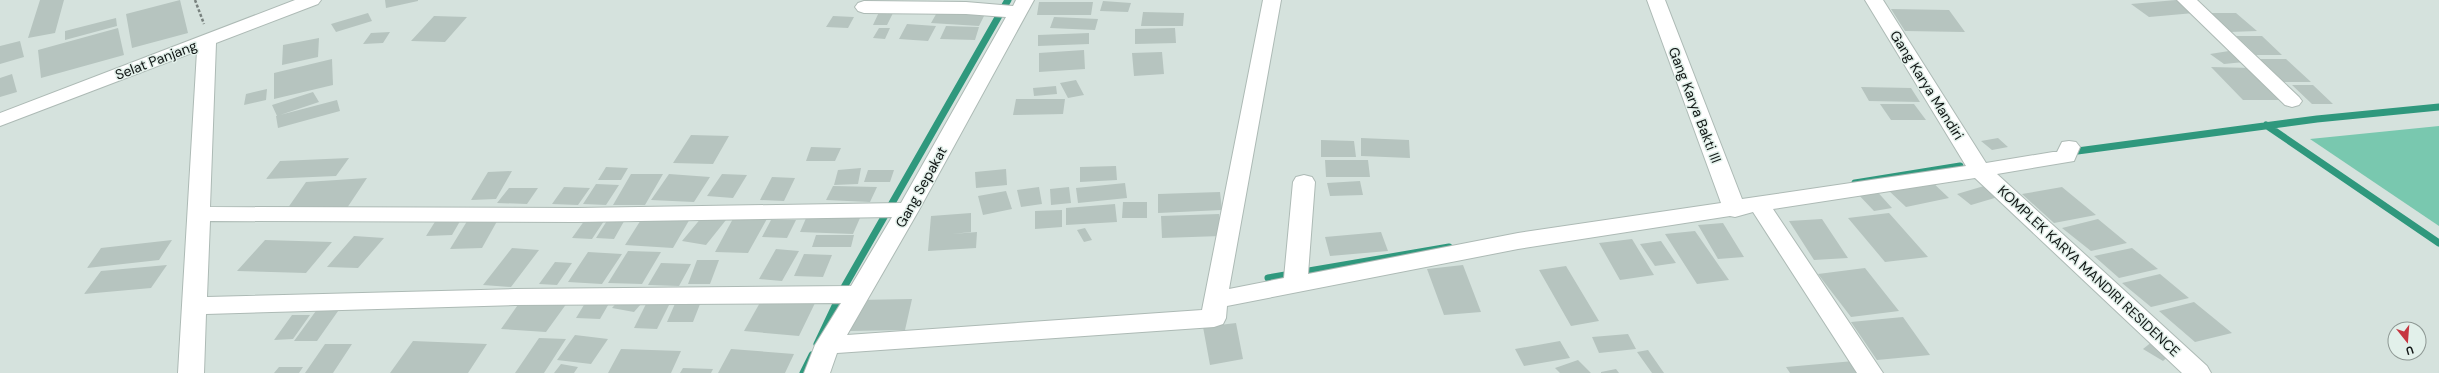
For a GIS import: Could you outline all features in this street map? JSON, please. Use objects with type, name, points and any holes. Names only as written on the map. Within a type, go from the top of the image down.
[{"type":"street","name":"Selat Panjang","points":[[0,120],[312,0]]},
{"type":"street","points":[[828,345],[1214,318],[1215,300],[1272,0]]},
{"type":"street","name":"Gang Karya Bakti III","points":[[1656,0],[1732,204]]},
{"type":"street","name":"Gang Karya Mandiri","points":[[1874,0],[1980,170]]},
{"type":"street","points":[[2186,0],[2292,101]]},
{"type":"street","points":[[864,7],[1011,8]]},
{"type":"street","name":"Gang Sepakat","points":[[817,373],[849,293],[903,210],[1011,8]]},
{"type":"street","points":[[190,373],[200,214],[207,41]]},
{"type":"street","points":[[1215,300],[1296,277],[1309,280],[1732,204],[1760,206],[2061,158],[2066,156],[2069,147]]},
{"type":"street","name":"KOMPLEK KARYA MANDIRI RESIDENCE","points":[[1980,170],[2198,373]]},
{"type":"street","points":[[1296,277],[1304,182]]},
{"type":"street","points":[[1760,206],[1870,373]]},
{"type":"street","points":[[200,214],[577,215],[903,210]]},
{"type":"street","points":[[194,306],[507,297],[849,293]]},
{"type":"path","points":[[195,0],[203,23],[207,41]]},
{"type":"green space","points":[[2439,126],[2439,226],[2310,139]]},
{"type":"building","points":[[40,0],[64,0],[55,33],[28,38]]},
{"type":"building","points":[[180,0],[188,33],[132,48],[126,14]]},
{"type":"building","points":[[385,0],[418,0],[418,1],[386,8]]},
{"type":"building","points":[[2176,0],[2194,13],[2149,17],[2131,4]]},
{"type":"building","points":[[1103,1],[1131,3],[1128,12],[1100,11]]},
{"type":"building","points":[[1039,2],[1093,2],[1091,15],[1037,15]]},
{"type":"building","points":[[939,9],[986,12],[979,26],[931,23]]},
{"type":"building","points":[[1891,9],[1949,10],[1965,32],[1905,31]]},
{"type":"building","points":[[880,10],[894,11],[887,25],[873,25]]},
{"type":"building","points":[[1143,12],[1184,13],[1183,26],[1141,26]]},
{"type":"building","points":[[368,13],[372,21],[336,32],[331,24]]},
{"type":"building","points":[[2208,13],[2236,13],[2257,31],[2229,32]]},
{"type":"building","points":[[434,16],[467,17],[445,42],[411,41]]},
{"type":"building","points":[[833,16],[854,17],[848,28],[826,27]]},
{"type":"building","points":[[1054,17],[1098,19],[1095,30],[1050,28]]},
{"type":"building","points":[[116,18],[117,26],[65,40],[65,31]]},
{"type":"building","points":[[907,24],[936,26],[928,41],[899,39]]},
{"type":"building","points":[[946,26],[979,27],[975,40],[940,39]]},
{"type":"building","points":[[118,28],[124,55],[41,78],[38,50]]},
{"type":"building","points":[[879,28],[890,28],[885,39],[873,38]]},
{"type":"building","points":[[1175,28],[1176,43],[1135,44],[1135,29]]},
{"type":"building","points":[[390,32],[383,43],[363,44],[371,33]]},
{"type":"building","points":[[1089,33],[1089,44],[1038,46],[1038,35]]},
{"type":"building","points":[[2236,36],[2262,36],[2282,55],[2256,55]]},
{"type":"building","points":[[319,38],[318,57],[282,65],[283,45]]},
{"type":"building","points":[[20,41],[24,57],[0,64],[0,46]]},
{"type":"building","points":[[1084,50],[1085,69],[1039,72],[1039,53]]},
{"type":"building","points":[[2229,51],[2244,62],[2224,64],[2210,54]]},
{"type":"building","points":[[1162,52],[1164,74],[1134,76],[1132,53]]},
{"type":"building","points":[[332,59],[333,85],[274,99],[274,73]]},
{"type":"building","points":[[2253,59],[2286,59],[2311,82],[2278,82]]},
{"type":"building","points":[[2211,67],[2252,68],[2286,100],[2243,100]]},
{"type":"building","points":[[12,74],[17,92],[0,97],[0,78]]},
{"type":"building","points":[[1076,80],[1084,95],[1068,98],[1060,83]]},
{"type":"building","points":[[2292,85],[2313,85],[2333,104],[2312,104]]},
{"type":"building","points":[[1056,86],[1057,94],[1034,96],[1033,88]]},
{"type":"building","points":[[1861,87],[1911,88],[1920,102],[1869,101]]},
{"type":"building","points":[[267,89],[266,100],[244,105],[246,94]]},
{"type":"building","points":[[313,92],[319,102],[277,116],[272,105]]},
{"type":"building","points":[[1016,99],[1065,99],[1063,114],[1013,115]]},
{"type":"building","points":[[337,100],[340,111],[278,128],[276,116]]},
{"type":"building","points":[[1880,104],[1914,104],[1926,120],[1891,120]]},
{"type":"building","points":[[691,135],[729,136],[713,164],[673,163]]},
{"type":"building","points":[[1361,138],[1409,140],[1410,158],[1361,156]]},
{"type":"building","points":[[1998,138],[2008,147],[1992,150],[1981,141]]},
{"type":"building","points":[[1321,140],[1354,141],[1356,157],[1321,157]]},
{"type":"building","points":[[811,147],[841,148],[835,161],[806,161]]},
{"type":"building","points":[[349,158],[336,176],[266,179],[280,161]]},
{"type":"building","points":[[1325,160],[1368,160],[1370,177],[1326,177]]},
{"type":"building","points":[[1116,166],[1117,180],[1080,182],[1080,167]]},
{"type":"building","points":[[606,167],[628,168],[621,180],[598,180]]},
{"type":"building","points":[[861,168],[858,184],[834,185],[838,170]]},
{"type":"building","points":[[1006,169],[1007,185],[976,188],[975,172]]},
{"type":"building","points":[[868,170],[894,170],[890,182],[864,182]]},
{"type":"building","points":[[512,171],[496,199],[471,200],[488,172]]},
{"type":"building","points":[[631,174],[663,174],[645,205],[613,205]]},
{"type":"building","points":[[669,174],[710,177],[694,202],[651,200]]},
{"type":"building","points":[[722,174],[747,175],[733,198],[707,196]]},
{"type":"building","points":[[772,177],[795,178],[784,201],[760,200]]},
{"type":"building","points":[[367,178],[347,208],[285,212],[306,182]]},
{"type":"building","points":[[1930,180],[1949,198],[1906,207],[1887,189]]},
{"type":"building","points":[[1360,181],[1363,195],[1330,196],[1327,183]]},
{"type":"building","points":[[1125,183],[1127,198],[1078,203],[1076,188]]},
{"type":"building","points":[[596,184],[619,185],[606,205],[583,204]]},
{"type":"building","points":[[833,186],[877,187],[870,202],[826,200]]},
{"type":"building","points":[[1984,186],[1998,197],[1971,205],[1957,194]]},
{"type":"building","points":[[564,187],[590,188],[578,205],[552,204]]},
{"type":"building","points":[[1039,187],[1042,204],[1021,207],[1017,190]]},
{"type":"building","points":[[1069,187],[1071,203],[1051,205],[1050,189]]},
{"type":"building","points":[[2062,187],[2096,215],[2054,223],[2022,194]]},
{"type":"building","points":[[509,188],[538,188],[527,204],[497,203]]},
{"type":"building","points":[[1874,188],[1892,208],[1874,211],[1855,191]]},
{"type":"building","points":[[1006,191],[1012,209],[983,215],[978,196]]},
{"type":"building","points":[[1220,192],[1222,210],[1158,213],[1158,194]]},
{"type":"building","points":[[1123,202],[1147,202],[1147,218],[1122,218]]},
{"type":"building","points":[[1115,204],[1117,222],[1066,225],[1066,208]]},
{"type":"building","points":[[1062,210],[1062,227],[1035,229],[1035,211]]},
{"type":"building","points":[[971,213],[971,232],[952,234],[977,232],[976,248],[928,251],[931,216]]},
{"type":"building","points":[[1889,213],[1928,257],[1885,262],[1848,218]]},
{"type":"building","points":[[1219,214],[1221,236],[1162,238],[1161,216]]},
{"type":"building","points":[[644,215],[691,217],[673,248],[625,245]]},
{"type":"building","points":[[735,215],[768,217],[748,253],[715,252]]},
{"type":"building","points":[[463,216],[452,235],[426,236],[438,217]]},
{"type":"building","points":[[500,216],[482,248],[450,249],[469,218]]},
{"type":"building","points":[[610,216],[627,216],[614,239],[596,238]]},
{"type":"building","points":[[807,216],[860,218],[853,234],[800,232]]},
{"type":"building","points":[[587,217],[606,218],[592,239],[572,238]]},
{"type":"building","points":[[702,217],[726,220],[706,245],[682,241]]},
{"type":"building","points":[[1822,219],[1848,258],[1814,260],[1789,221]]},
{"type":"building","points":[[2098,219],[2127,243],[2091,251],[2062,228]]},
{"type":"building","points":[[771,220],[796,220],[787,238],[762,237]]},
{"type":"building","points":[[1723,223],[1744,257],[1718,259],[1698,225]]},
{"type":"building","points":[[1085,228],[1092,240],[1084,242],[1077,230]]},
{"type":"building","points":[[1695,231],[1729,280],[1697,284],[1665,234]]},
{"type":"building","points":[[1381,232],[1388,251],[1330,256],[1325,237]]},
{"type":"building","points":[[816,235],[854,235],[851,247],[812,247]]},
{"type":"building","points":[[354,236],[384,238],[358,268],[327,267]]},
{"type":"building","points":[[1632,239],[1654,275],[1620,280],[1599,243]]},
{"type":"building","points":[[172,240],[159,260],[87,268],[101,248]]},
{"type":"building","points":[[265,240],[332,242],[306,273],[237,271]]},
{"type":"building","points":[[1661,241],[1676,263],[1655,266],[1640,244]]},
{"type":"building","points":[[512,248],[539,250],[511,287],[483,285]]},
{"type":"building","points":[[2132,248],[2158,269],[2119,278],[2094,256]]},
{"type":"building","points":[[776,249],[799,251],[782,281],[759,279]]},
{"type":"building","points":[[628,251],[661,252],[642,284],[608,283]]},
{"type":"building","points":[[588,252],[622,254],[602,284],[568,282]]},
{"type":"building","points":[[804,254],[832,255],[823,277],[794,276]]},
{"type":"building","points":[[697,260],[719,260],[710,284],[688,284]]},
{"type":"building","points":[[555,262],[572,263],[557,285],[539,284]]},
{"type":"building","points":[[661,263],[691,264],[679,286],[648,285]]},
{"type":"building","points":[[167,265],[151,288],[84,294],[101,271]]},
{"type":"building","points":[[1463,265],[1481,312],[1444,315],[1427,269]]},
{"type":"building","points":[[1566,266],[1599,321],[1571,326],[1539,270]]},
{"type":"building","points":[[1865,268],[1899,311],[1851,317],[1818,274]]},
{"type":"building","points":[[2160,274],[2189,298],[2151,307],[2122,283]]},
{"type":"building","points":[[650,296],[673,297],[657,329],[634,328]]},
{"type":"building","points":[[522,299],[567,303],[546,332],[501,329]]},
{"type":"building","points":[[620,299],[641,304],[634,312],[612,308]]},
{"type":"building","points":[[677,299],[702,299],[693,322],[667,322]]},
{"type":"building","points":[[762,299],[815,303],[799,336],[744,331]]},
{"type":"building","points":[[912,299],[905,330],[849,331],[857,300]]},
{"type":"building","points":[[587,300],[611,300],[600,319],[576,318]]},
{"type":"building","points":[[2194,302],[2232,333],[2195,342],[2159,311]]},
{"type":"building","points":[[321,304],[343,304],[317,341],[294,341]]},
{"type":"building","points":[[292,315],[310,315],[293,339],[274,340]]},
{"type":"building","points":[[1903,317],[1930,355],[1877,360],[1851,322]]},
{"type":"building","points":[[1236,323],[1243,359],[1210,365],[1203,327]]},
{"type":"building","points":[[1628,334],[1636,349],[1599,353],[1592,337]]},
{"type":"building","points":[[575,335],[608,339],[591,364],[557,360]]},
{"type":"building","points":[[539,338],[566,339],[544,373],[515,373]]},
{"type":"building","points":[[413,341],[487,344],[468,373],[390,373]]},
{"type":"building","points":[[1560,341],[1570,358],[1524,366],[1515,349]]},
{"type":"building","points":[[2153,341],[2173,353],[2163,361],[2143,349]]},
{"type":"building","points":[[325,344],[352,344],[333,373],[305,373]]},
{"type":"building","points":[[621,349],[681,351],[671,373],[608,373]]},
{"type":"building","points":[[731,349],[794,354],[785,373],[718,373]]},
{"type":"building","points":[[1648,350],[1664,373],[1652,373],[1637,352]]},
{"type":"building","points":[[1578,360],[1591,373],[1560,373],[1555,368]]},
{"type":"building","points":[[1854,361],[1863,373],[1790,373],[1786,367]]},
{"type":"building","points":[[561,364],[578,367],[574,373],[554,373]]},
{"type":"building","points":[[279,367],[303,367],[299,373],[274,373]]},
{"type":"building","points":[[683,368],[713,369],[711,373],[680,373]]},
{"type":"building","points":[[1616,369],[1619,373],[1601,373],[1601,372]]},
{"type":"waterway","points":[[817,344],[843,289],[1008,0]]},
{"type":"waterway","points":[[2267,126],[2317,119],[2439,107]]},
{"type":"waterway","points":[[2070,152],[2267,126]]},
{"type":"waterway","points":[[2267,126],[2439,243]]},
{"type":"waterway","points":[[1855,183],[1960,166]]},
{"type":"waterway","points":[[1268,278],[1449,247]]},
{"type":"waterway","points":[[803,373],[812,355]]}]
